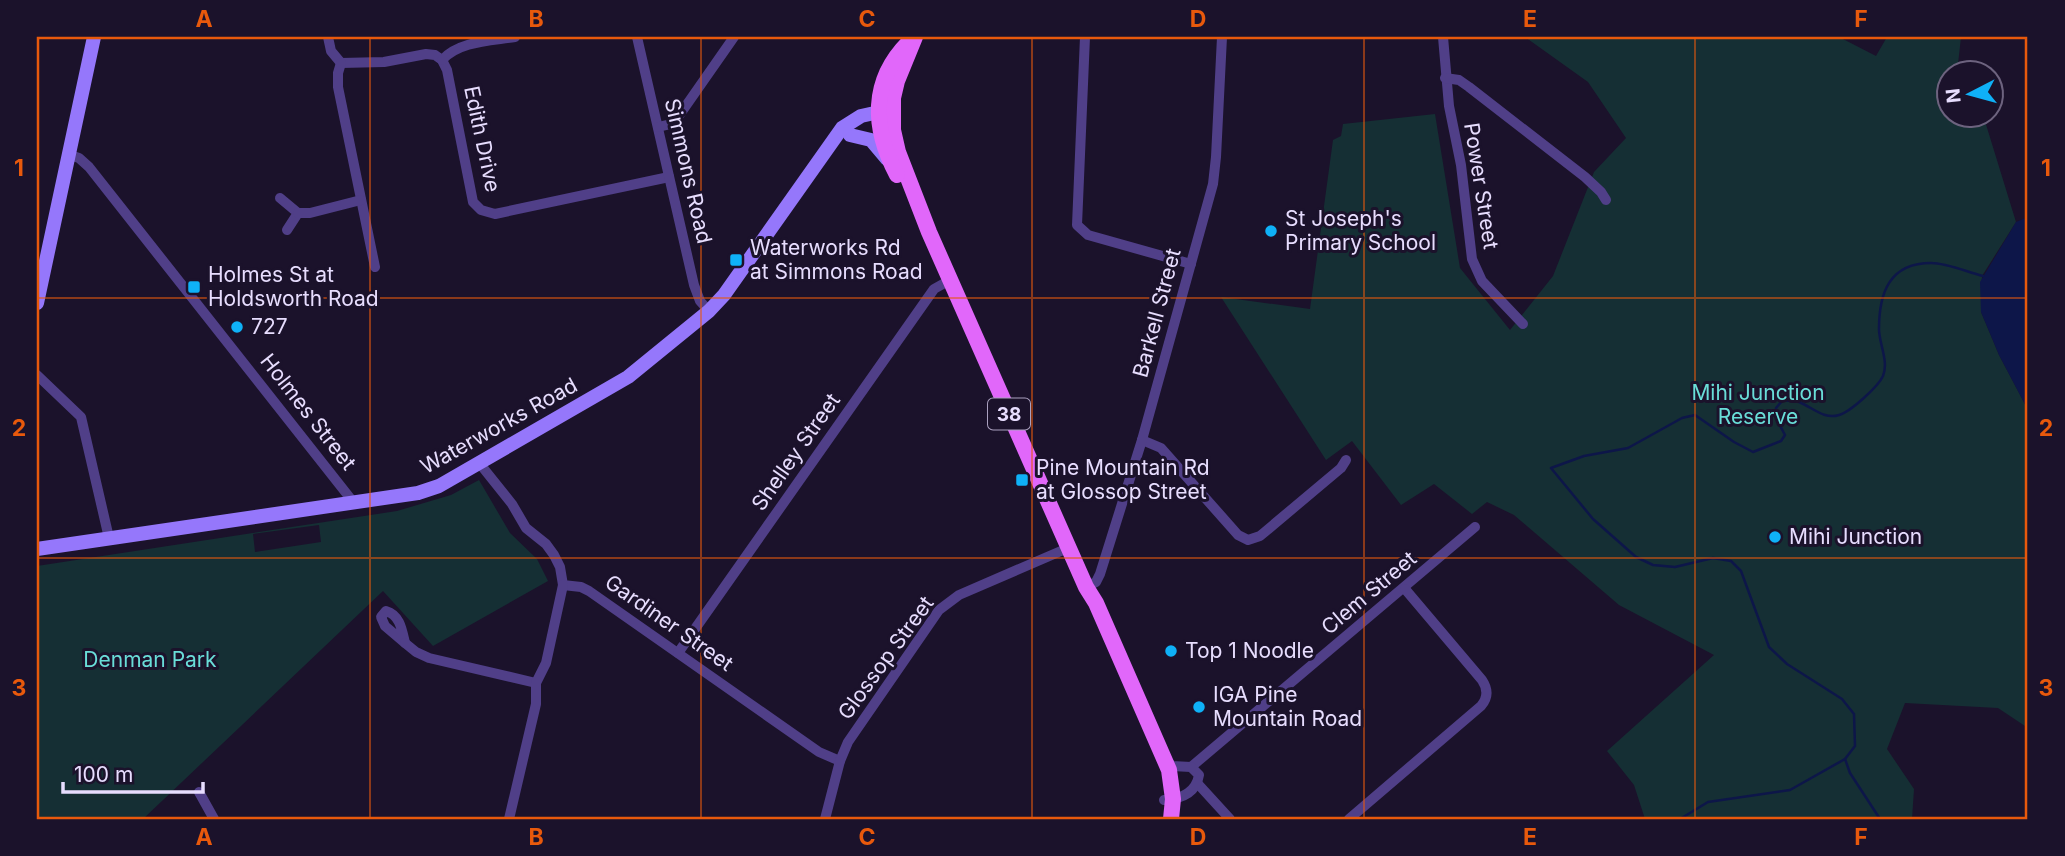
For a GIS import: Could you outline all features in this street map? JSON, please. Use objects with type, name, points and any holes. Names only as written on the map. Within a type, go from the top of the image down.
[{"type":"main road","points":[[37,303],[94,37]]},
{"type":"main road","name":"38","points":[[914,37],[886,118],[884,145],[929,232]]},
{"type":"main road","name":"Waterworks Road","points":[[37,549],[426,491],[480,464],[616,385],[709,311],[724,295],[847,124],[861,116],[886,118]]},
{"type":"main road","name":"38","points":[[886,118],[929,232],[1168,767],[1171,819]]},
{"type":"main road","name":"Waterworks Road","points":[[831,145],[886,118]]},
{"type":"main road","points":[[850,135],[871,140],[892,165]]},
{"type":"main road","name":"38","points":[[1163,819],[1169,799]]},
{"type":"street","points":[[328,37],[331,51],[341,63]]},
{"type":"street","points":[[341,63],[384,62],[426,54],[435,55],[442,60],[459,47],[515,37]]},
{"type":"street","name":"Simmons Road","points":[[637,37],[696,292],[700,302],[709,311]]},
{"type":"street","points":[[657,127],[676,120],[734,37]]},
{"type":"street","points":[[1085,37],[1076,217],[1079,227],[1088,235],[1191,264]]},
{"type":"street","name":"Barkell Street","points":[[1086,587],[1096,582],[1100,574],[1142,440],[1215,171],[1222,37]]},
{"type":"street","name":"Power Street","points":[[1443,37],[1449,106],[1461,165],[1472,259],[1482,281],[1523,324]]},
{"type":"street","name":"Edith Drive","points":[[442,60],[447,70],[473,202],[481,210],[495,214],[669,177]]},
{"type":"street","points":[[341,63],[338,87],[375,267]]},
{"type":"street","points":[[1446,78],[1459,80],[1469,87],[1585,177],[1606,200]]},
{"type":"street","name":"Holmes Street","points":[[69,155],[79,158],[89,167],[354,503]]},
{"type":"street","points":[[281,198],[298,213],[310,213],[361,200]]},
{"type":"street","points":[[287,230],[298,213]]},
{"type":"street","name":"Shelley Street","points":[[678,653],[934,289],[950,280]]},
{"type":"street","points":[[37,375],[81,417],[109,538]]},
{"type":"street","points":[[1142,440],[1161,448],[1238,535],[1248,540],[1260,536],[1341,468],[1346,460]]},
{"type":"street","points":[[480,464],[512,504],[526,528],[546,544],[554,555],[564,586],[546,663],[536,683],[536,704],[509,819]]},
{"type":"street","name":"Clem Street","points":[[1191,767],[1405,589],[1475,527]]},
{"type":"street","name":"Glossop Street","points":[[825,819],[840,761],[848,742],[939,610],[959,595],[1068,548]]},
{"type":"street","name":"Gardiner Street","points":[[564,586],[589,590],[819,752],[840,761]]},
{"type":"street","points":[[1349,819],[1481,706],[1487,695],[1482,680],[1405,589]]},
{"type":"street","points":[[405,643],[415,652],[429,658],[536,683]]},
{"type":"street","points":[[1168,767],[1191,767],[1199,775],[1198,785],[1185,796],[1169,799]]},
{"type":"street","points":[[1198,785],[1230,819]]},
{"type":"street","points":[[199,792],[214,819]]},
{"type":"green space","name":"Mihi Junction Reserve","points":[[1525,37],[1839,37],[1876,56],[1887,37],[1961,37],[1958,60],[1936,60],[1936,130],[1988,130],[2016,222],[1982,276],[1981,312],[1999,355],[2028,410],[2028,728],[1998,708],[1905,703],[1887,749],[1914,789],[1912,819],[1645,819],[1634,785],[1607,751],[1714,655],[1619,605],[1514,515],[1487,502],[1472,514],[1434,484],[1401,505],[1352,441],[1326,460],[1221,297],[1310,309],[1333,140],[1341,136],[1343,124],[1435,114],[1460,268],[1510,330],[1553,276],[1594,172],[1626,138],[1588,82]]},
{"type":"green space","name":"Denman Park","points":[[479,480],[510,533],[537,559],[548,581],[433,646],[383,591],[143,819],[37,819],[37,566],[397,511],[451,495]],"holes":[[[319,525],[321,542],[255,552],[253,534]]]},
{"type":"shaded area","points":[[2028,217],[2028,410],[1999,355],[1981,312],[1980,282],[2016,222]]},
{"type":"waterway","points":[[1680,819],[1708,802],[1790,790],[1845,759],[1855,746],[1854,714],[1842,699],[1787,664],[1769,647],[1741,571],[1731,561],[1713,558],[1675,567],[1653,565],[1636,557],[1593,519],[1551,468],[1584,456],[1628,448],[1682,418],[1695,415],[1753,452],[1781,441],[1785,435],[1777,420],[1776,408],[1783,400],[1799,402],[1818,412],[1834,416],[1844,413],[1856,404],[1880,381],[1885,370],[1879,335],[1881,303],[1890,282],[1897,274],[1917,264],[1937,263],[1983,276]]},
{"type":"waterway","points":[[1845,759],[1850,773],[1880,819]]},
{"type":"place","name":"St Joseph's Primary School","points":[[1271,231]]},
{"type":"place","name":"Waterworks Rd at Simmons Road","points":[[736,260]]},
{"type":"place","name":"Holmes St at Holdsworth Road","points":[[194,287]]},
{"type":"place","name":"727","points":[[237,327]]},
{"type":"place","name":"Pine Mountain Rd at Glossop Street","points":[[1022,480]]},
{"type":"place","name":"Mihi Junction","points":[[1775,537]]},
{"type":"place","name":"Top 1 Noodle","points":[[1171,651]]},
{"type":"place","name":"IGA Pine Mountain Road","points":[[1199,707]]}]
